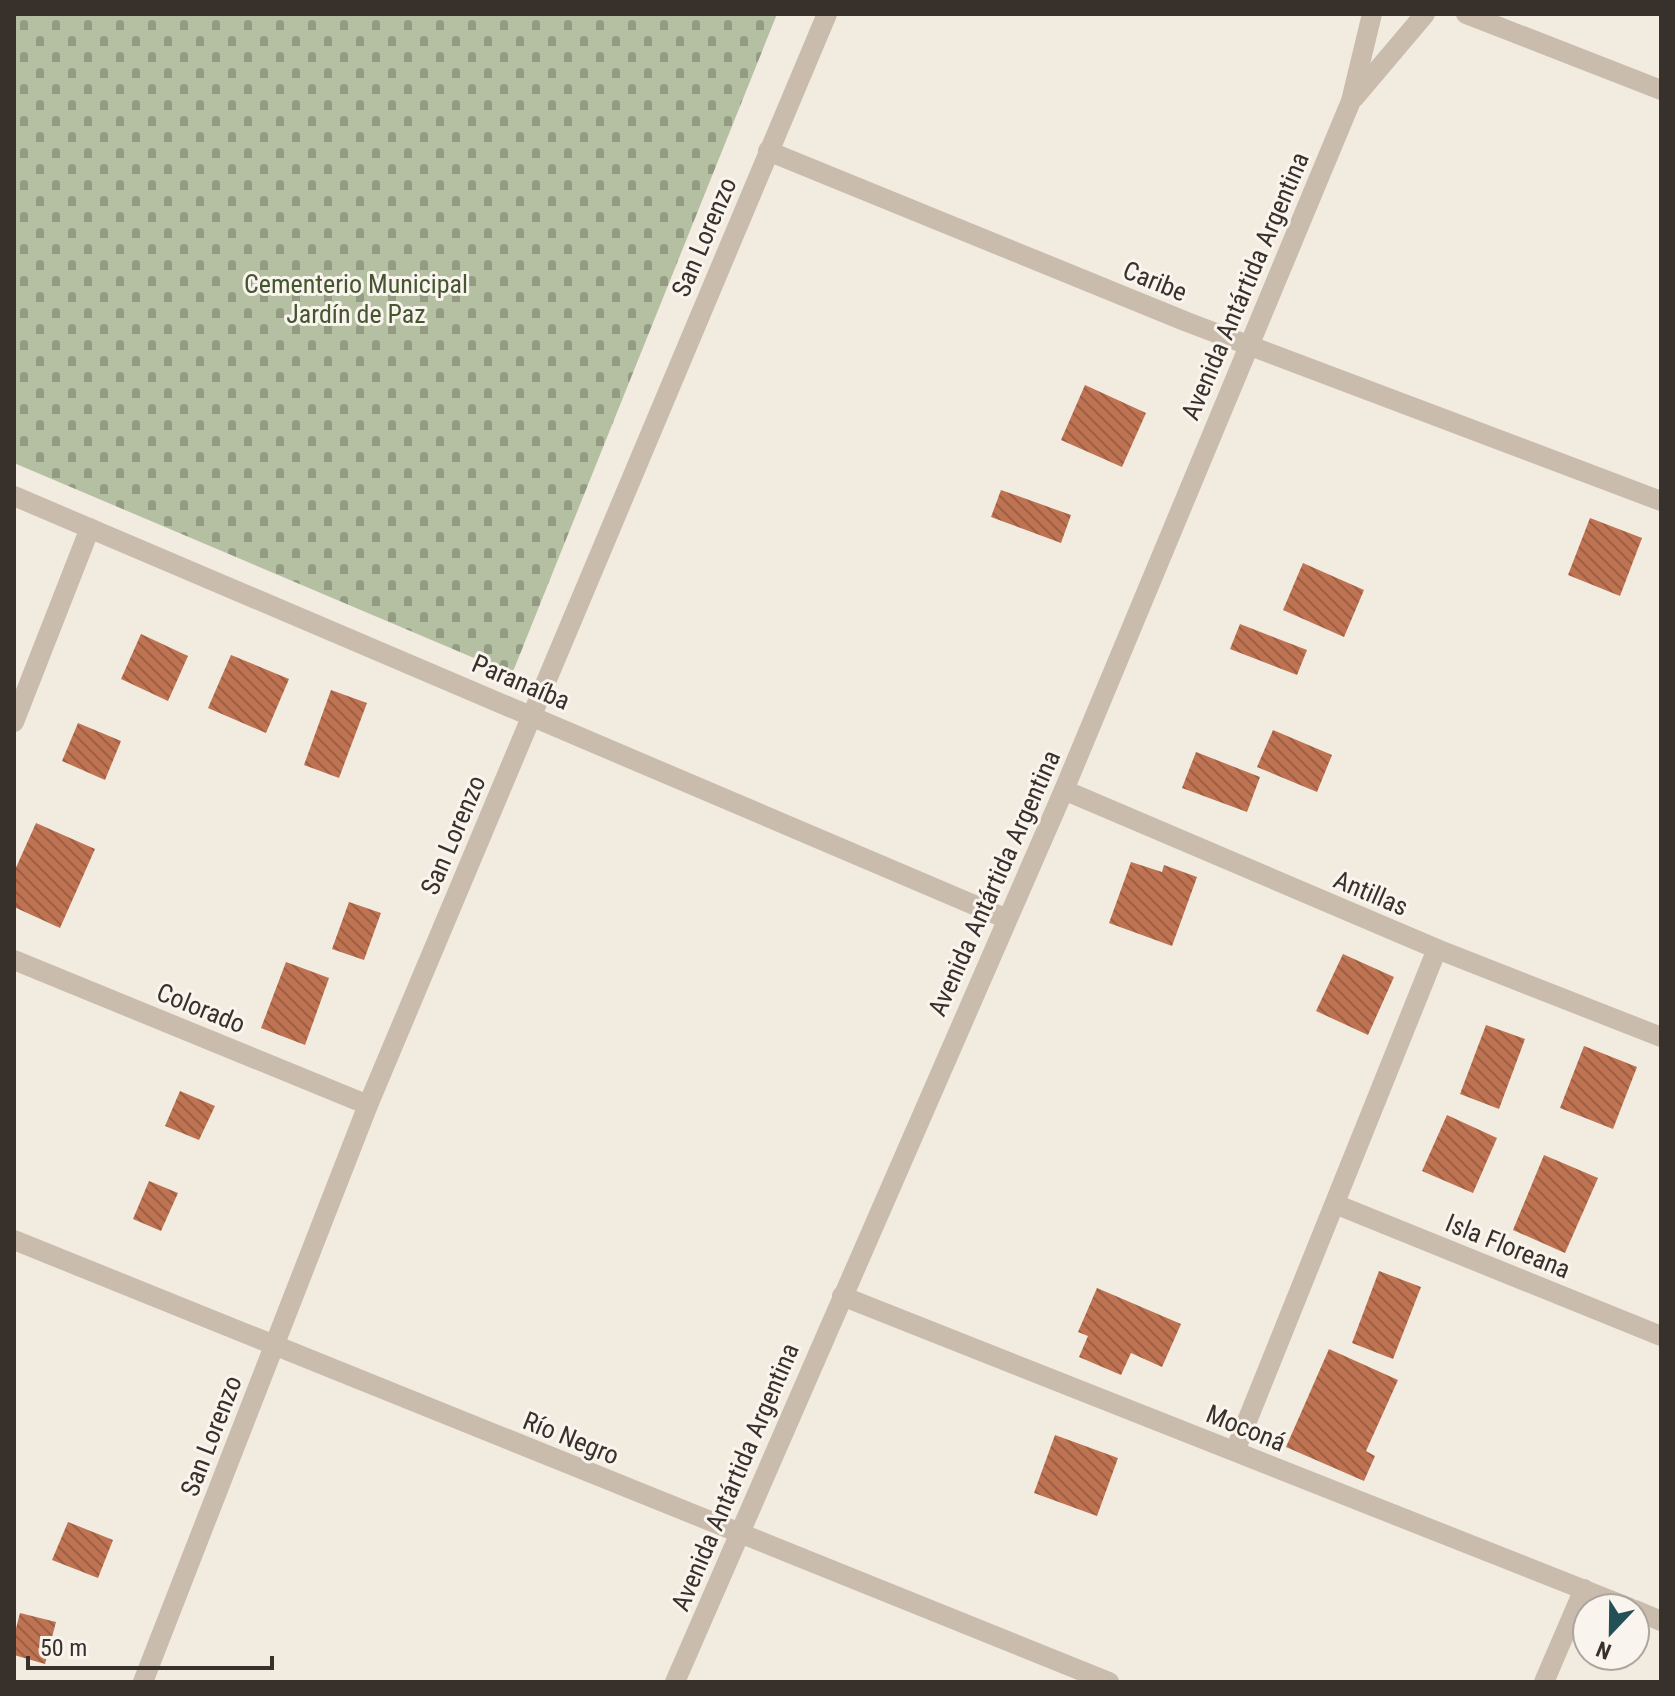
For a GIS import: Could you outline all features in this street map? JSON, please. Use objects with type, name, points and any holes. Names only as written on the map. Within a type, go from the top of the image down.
[{"type":"street","name":"San Lorenzo","points":[[143,1682],[368,1105],[827,14]]},
{"type":"street","name":"Avenida Antártida Argentina","points":[[675,1682],[1064,790],[1351,101],[1372,14]]},
{"type":"street","name":"Avenida Antártida Argentina","points":[[1351,101],[1425,14]]},
{"type":"street","points":[[1466,14],[1661,90]]},
{"type":"street","name":"Caribe","points":[[768,151],[1187,322],[1661,501]]},
{"type":"street","name":"Paranaíba","points":[[14,496],[1007,919]]},
{"type":"street","points":[[14,722],[90,528]]},
{"type":"street","name":"Antillas","points":[[1064,790],[1437,949],[1659,1032]]},
{"type":"street","points":[[1235,1451],[1437,949]]},
{"type":"street","name":"Colorado","points":[[14,960],[368,1105]]},
{"type":"street","name":"Isla Floreana","points":[[1335,1204],[1661,1336]]},
{"type":"street","name":"Río Negro","points":[[14,1240],[1109,1682]]},
{"type":"street","name":"Moconá","points":[[842,1296],[1591,1592]]},
{"type":"street","points":[[1544,1682],[1584,1589]]},
{"type":"green space","name":"Cementerio Municipal Jardín de Paz","points":[[14,14],[777,14],[512,674],[14,463]]},
{"type":"building","points":[[1085,385],[1146,413],[1122,467],[1061,440]]},
{"type":"building","points":[[1001,490],[1071,515],[1061,543],[991,517]]},
{"type":"building","points":[[1590,518],[1642,538],[1620,596],[1568,575]]},
{"type":"building","points":[[1303,563],[1364,590],[1344,637],[1283,610]]},
{"type":"building","points":[[1240,624],[1307,650],[1297,675],[1230,649]]},
{"type":"building","points":[[141,634],[188,656],[168,701],[121,679]]},
{"type":"building","points":[[231,655],[289,679],[266,733],[208,708]]},
{"type":"building","points":[[331,690],[367,703],[339,778],[304,765]]},
{"type":"building","points":[[78,723],[121,741],[105,780],[62,761]]},
{"type":"building","points":[[1273,730],[1332,755],[1317,792],[1257,767]]},
{"type":"building","points":[[1196,752],[1260,777],[1247,812],[1182,788]]},
{"type":"building","points":[[36,823],[95,849],[60,928],[14,907],[14,872]]},
{"type":"building","points":[[1131,862],[1162,872],[1164,865],[1197,877],[1172,946],[1109,923]]},
{"type":"building","points":[[349,902],[381,913],[364,960],[332,949]]},
{"type":"building","points":[[1343,954],[1394,977],[1368,1035],[1316,1011]]},
{"type":"building","points":[[286,962],[329,978],[305,1045],[261,1028]]},
{"type":"building","points":[[1486,1025],[1525,1039],[1499,1109],[1460,1094]]},
{"type":"building","points":[[1584,1046],[1637,1067],[1613,1129],[1560,1108]]},
{"type":"building","points":[[180,1091],[215,1106],[199,1140],[165,1126]]},
{"type":"building","points":[[1447,1115],[1497,1138],[1473,1193],[1422,1171]]},
{"type":"building","points":[[1544,1155],[1598,1178],[1565,1253],[1513,1230]]},
{"type":"building","points":[[149,1181],[178,1193],[161,1231],[133,1219]]},
{"type":"building","points":[[1379,1271],[1421,1287],[1393,1359],[1352,1343]]},
{"type":"building","points":[[1097,1288],[1181,1324],[1162,1367],[1131,1353],[1121,1375],[1079,1357],[1088,1336],[1078,1332]]},
{"type":"building","points":[[1329,1349],[1398,1380],[1366,1451],[1375,1456],[1364,1481],[1286,1447]]},
{"type":"building","points":[[1055,1435],[1118,1458],[1097,1516],[1034,1493]]},
{"type":"building","points":[[68,1522],[113,1540],[98,1578],[52,1560]]},
{"type":"building","points":[[20,1613],[56,1622],[45,1664],[14,1655],[14,1636]]}]
